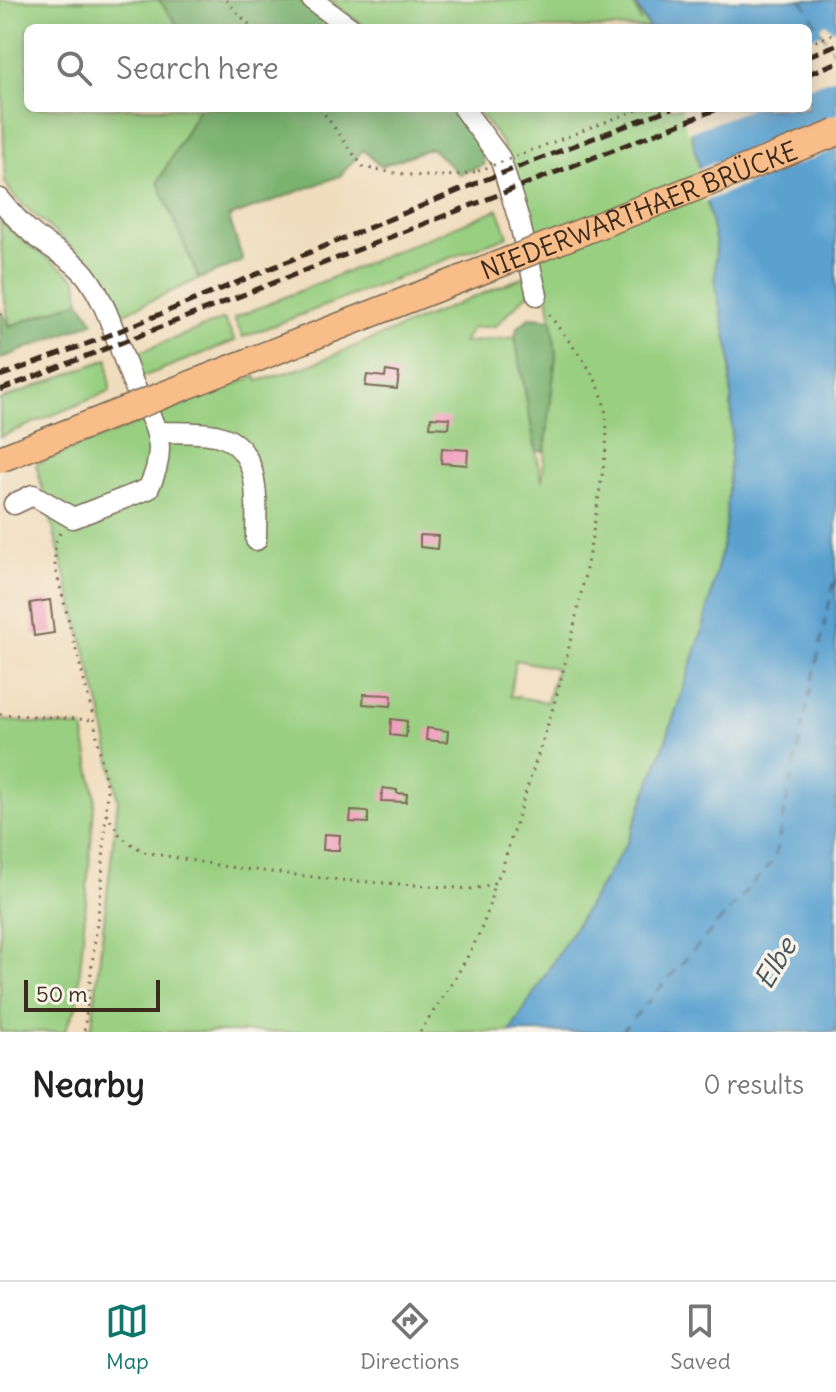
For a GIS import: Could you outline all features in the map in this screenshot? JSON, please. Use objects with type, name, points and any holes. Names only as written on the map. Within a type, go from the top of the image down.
[{"type":"main road","name":"NIEDERWARTHAER BRÜCKE","points":[[0,459],[836,133]]},
{"type":"lane","points":[[312,0],[345,24]]},
{"type":"lane","points":[[466,112],[500,158],[537,295]]},
{"type":"lane","points":[[0,199],[14,217],[86,275],[156,432],[159,449],[156,474],[148,489],[73,518],[33,495],[14,504]]},
{"type":"lane","points":[[156,432],[220,436],[238,446],[256,482],[256,540]]},
{"type":"path","points":[[226,0],[248,24]]},
{"type":"path","points":[[812,42],[836,33]]},
{"type":"path","points":[[323,112],[363,167],[390,173],[456,177],[632,112]]},
{"type":"path","points":[[420,1032],[464,963],[492,902],[493,884],[501,873],[562,676],[593,536],[607,441],[605,408],[589,365],[558,328],[537,295]]},
{"type":"path","points":[[73,518],[62,528],[53,554],[94,720],[107,790],[100,895],[84,1032]]},
{"type":"path","points":[[0,714],[94,720]]},
{"type":"path","points":[[106,813],[121,837],[144,852],[228,867],[340,880],[474,889],[493,884]]},
{"type":"green space","points":[[0,0],[159,0],[177,24],[24,24],[24,112],[197,112],[158,182],[199,279],[120,315],[103,274],[14,197],[5,182]]},
{"type":"green space","points":[[159,0],[299,0],[332,24],[177,24]]},
{"type":"green space","points":[[328,0],[632,0],[641,22],[636,7],[647,24],[361,24]]},
{"type":"green space","points":[[197,112],[453,112],[486,148],[482,158],[484,165],[459,174],[431,148],[381,166],[363,150],[340,176],[229,217],[243,261],[199,279],[158,182]]},
{"type":"green space","points":[[478,112],[687,112],[716,244],[715,285],[730,352],[732,429],[726,534],[703,629],[628,841],[510,1032],[88,1032],[92,1024],[118,800],[101,709],[36,464],[256,376],[258,381],[305,367],[528,275],[530,292],[495,326],[472,328],[462,343],[515,337],[542,481],[556,354],[549,301],[502,143]],"holes":[[[515,660],[556,668],[547,702],[510,696]]]},
{"type":"green space","points":[[498,209],[508,236],[243,337],[234,318]]},
{"type":"green space","points":[[0,220],[77,280],[80,301],[10,326],[4,296]]},
{"type":"green space","points":[[80,301],[94,322],[0,359],[0,311],[10,326]]},
{"type":"green space","points":[[530,317],[552,319],[556,354],[545,451],[536,451],[515,337],[517,328]]},
{"type":"green space","points":[[224,319],[235,341],[140,378],[132,355]]},
{"type":"green space","points":[[108,359],[110,391],[0,437],[0,400]]},
{"type":"green space","points":[[0,720],[83,728],[95,796],[77,1006],[64,1032],[0,1032]]},
{"type":"water","name":"Elbe","points":[[634,0],[836,0],[836,1032],[510,1032],[628,841],[703,629],[725,534],[732,429],[730,352],[715,285],[716,244],[687,112],[812,112],[812,24],[647,24]]},
{"type":"pier","points":[[826,23],[832,30],[836,28],[836,78],[812,86],[812,37],[821,34],[821,27]]},
{"type":"pier","points":[[683,112],[742,112],[687,133]]},
{"type":"pier","points":[[836,115],[836,149],[703,202],[696,170]]},
{"type":"building","points":[[386,371],[399,373],[397,389],[365,386],[367,375],[385,377]]},
{"type":"building","points":[[431,417],[450,418],[449,428],[430,427]]},
{"type":"building","points":[[442,448],[468,450],[467,465],[441,463]]},
{"type":"building","points":[[420,535],[438,536],[437,549],[420,547]]},
{"type":"building","points":[[50,600],[54,633],[34,636],[30,603]]},
{"type":"building","points":[[364,694],[392,695],[391,706],[363,704]]},
{"type":"building","points":[[391,719],[407,721],[406,737],[390,735]]},
{"type":"building","points":[[427,728],[448,731],[447,742],[426,740]]},
{"type":"building","points":[[383,788],[407,794],[406,802],[381,801]]},
{"type":"building","points":[[351,811],[368,812],[368,823],[350,822]]},
{"type":"building","points":[[324,834],[340,835],[339,850],[323,850]]},
{"type":"ferry route","points":[[802,0],[836,56]]},
{"type":"ferry route","points":[[621,1032],[774,860],[836,572]]},
{"type":"railway","points":[[812,54],[836,45]]},
{"type":"railway","points":[[812,72],[836,63]]},
{"type":"railway","points":[[0,376],[100,339],[482,181],[662,112]]},
{"type":"railway","points":[[0,390],[710,112]]}]
